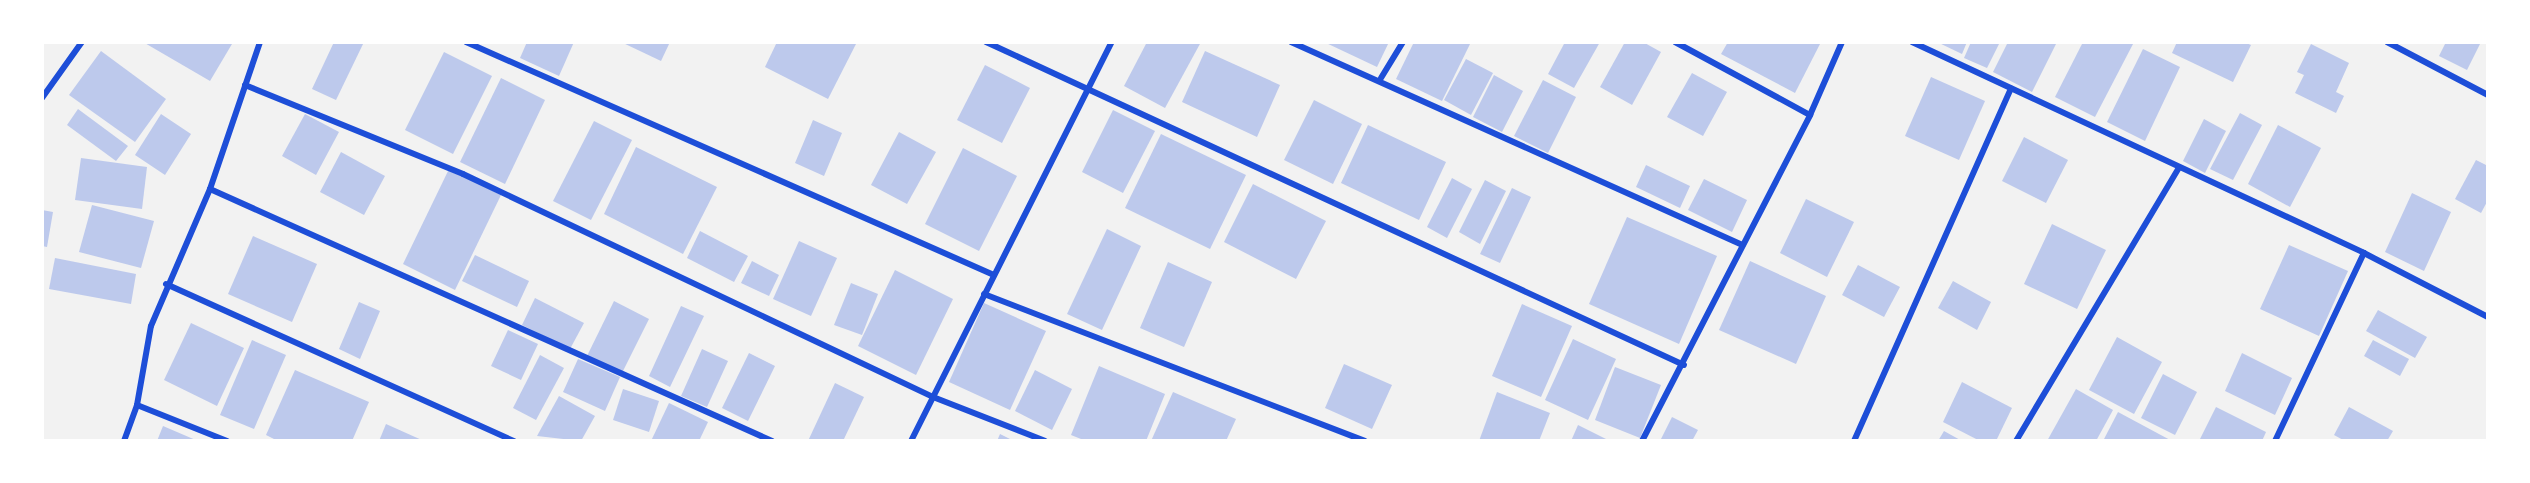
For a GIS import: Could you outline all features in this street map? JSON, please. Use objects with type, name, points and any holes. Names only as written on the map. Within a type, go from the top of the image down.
[{"type":"street","points":[[42,98],[82,42]]},
{"type":"street","points":[[124,441],[137,405],[151,326],[166,284],[210,189],[261,42]]},
{"type":"street","points":[[466,42],[994,275]]},
{"type":"street","points":[[986,42],[1684,365]]},
{"type":"street","points":[[911,441],[1112,42]]},
{"type":"street","points":[[1291,42],[1381,78],[1742,245]]},
{"type":"street","points":[[1381,78],[1402,42]]},
{"type":"street","points":[[1675,42],[1810,116]]},
{"type":"street","points":[[1642,441],[1684,365],[1742,245],[1810,116],[1842,42]]},
{"type":"street","points":[[1912,42],[2178,169],[2364,253],[2488,317]]},
{"type":"street","points":[[2387,42],[2488,94]]},
{"type":"street","points":[[246,85],[463,174],[933,397],[1045,441]]},
{"type":"street","points":[[1854,441],[2011,88]]},
{"type":"street","points":[[2016,441],[2178,169]]},
{"type":"street","points":[[210,189],[772,441]]},
{"type":"street","points":[[2275,441],[2364,253]]},
{"type":"street","points":[[166,284],[514,441]]},
{"type":"street","points":[[984,294],[1365,441]]},
{"type":"street","points":[[137,405],[227,441]]},
{"type":"building","points":[[143,42],[228,42],[232,44],[210,81]]},
{"type":"building","points":[[334,42],[364,42],[336,100],[312,89]]},
{"type":"building","points":[[527,42],[574,42],[559,76],[520,58]]},
{"type":"building","points":[[621,42],[670,42],[661,61]]},
{"type":"building","points":[[777,42],[857,42],[828,99],[765,67]]},
{"type":"building","points":[[1147,42],[1201,42],[1165,108],[1124,86]]},
{"type":"building","points":[[1324,42],[1389,42],[1377,67]]},
{"type":"building","points":[[1414,42],[1471,42],[1442,101],[1396,79]]},
{"type":"building","points":[[1565,42],[1600,42],[1574,88],[1548,74]]},
{"type":"building","points":[[1625,42],[1643,42],[1661,52],[1632,105],[1600,87]]},
{"type":"building","points":[[1728,42],[1821,42],[1795,93],[1721,54]]},
{"type":"building","points":[[1937,42],[1967,42],[1962,54]]},
{"type":"building","points":[[1971,42],[2000,42],[1987,68],[1964,58]]},
{"type":"building","points":[[2008,42],[2057,42],[2032,92],[1993,72]]},
{"type":"building","points":[[2083,42],[2133,44],[2095,117],[2055,97]]},
{"type":"building","points":[[2177,42],[2244,42],[2251,45],[2233,82],[2172,53]]},
{"type":"building","points":[[2446,42],[2481,42],[2467,70],[2439,56]]},
{"type":"building","points":[[2311,44],[2349,63],[2336,92],[2344,96],[2336,113],[2295,93],[2304,75],[2297,72]]},
{"type":"building","points":[[2143,49],[2180,67],[2145,141],[2107,122]]},
{"type":"building","points":[[101,51],[166,99],[135,142],[69,95]]},
{"type":"building","points":[[1205,51],[1280,85],[1257,137],[1182,102]]},
{"type":"building","points":[[444,52],[492,76],[453,154],[405,130]]},
{"type":"building","points":[[1466,59],[1493,73],[1471,115],[1444,100]]},
{"type":"building","points":[[985,65],[1030,88],[1002,143],[957,120]]},
{"type":"building","points":[[1692,73],[1727,92],[1703,136],[1667,117]]},
{"type":"building","points":[[1494,75],[1523,91],[1502,132],[1473,117]]},
{"type":"building","points":[[1931,77],[1985,101],[1959,160],[1905,136]]},
{"type":"building","points":[[501,78],[545,100],[505,184],[460,162]]},
{"type":"building","points":[[1543,80],[1576,97],[1548,153],[1514,136]]},
{"type":"building","points":[[1314,100],[1362,124],[1333,184],[1284,160]]},
{"type":"building","points":[[78,109],[128,146],[116,161],[67,125]]},
{"type":"building","points":[[1113,110],[1155,131],[1123,193],[1082,172]]},
{"type":"building","points":[[2240,113],[2262,125],[2233,180],[2210,169]]},
{"type":"building","points":[[161,114],[191,134],[165,175],[135,155]]},
{"type":"building","points":[[305,114],[339,132],[316,175],[282,156]]},
{"type":"building","points":[[2204,119],[2226,131],[2205,173],[2183,161]]},
{"type":"building","points":[[813,120],[842,133],[824,176],[795,163]]},
{"type":"building","points":[[594,121],[632,140],[591,220],[553,201]]},
{"type":"building","points":[[1368,125],[1446,162],[1419,220],[1341,183]]},
{"type":"building","points":[[2278,125],[2321,148],[2290,207],[2248,184]]},
{"type":"building","points":[[899,132],[936,152],[907,204],[871,185]]},
{"type":"building","points":[[1161,134],[1246,175],[1210,249],[1125,208]]},
{"type":"building","points":[[2024,137],[2068,160],[2046,203],[2002,181]]},
{"type":"building","points":[[636,147],[717,187],[683,254],[604,214]]},
{"type":"building","points":[[963,148],[1017,176],[979,251],[925,224]]},
{"type":"building","points":[[341,152],[385,176],[364,215],[320,192]]},
{"type":"building","points":[[81,158],[147,167],[142,209],[75,200]]},
{"type":"building","points":[[2476,160],[2488,166],[2488,200],[2481,213],[2455,199]]},
{"type":"building","points":[[1646,165],[1690,186],[1680,208],[1636,187]]},
{"type":"building","points":[[449,169],[501,195],[455,290],[403,264]]},
{"type":"building","points":[[1452,178],[1472,189],[1447,238],[1427,227]]},
{"type":"building","points":[[1704,179],[1747,200],[1732,232],[1688,210]]},
{"type":"building","points":[[1485,180],[1506,191],[1480,244],[1459,232]]},
{"type":"building","points":[[1253,184],[1326,221],[1296,279],[1224,242]]},
{"type":"building","points":[[1512,188],[1531,197],[1500,263],[1480,254]]},
{"type":"building","points":[[2412,193],[2451,212],[2424,271],[2385,252]]},
{"type":"building","points":[[1806,199],[1854,222],[1827,277],[1780,253]]},
{"type":"building","points":[[92,205],[154,221],[141,268],[79,252]]},
{"type":"building","points":[[42,210],[53,212],[47,247],[42,246]]},
{"type":"building","points":[[1627,217],[1717,256],[1679,344],[1589,304]]},
{"type":"building","points":[[2052,224],[2106,250],[2077,309],[2024,284]]},
{"type":"building","points":[[1107,229],[1141,246],[1102,330],[1067,314]]},
{"type":"building","points":[[700,231],[748,256],[734,282],[687,258]]},
{"type":"building","points":[[253,236],[317,264],[292,322],[228,294]]},
{"type":"building","points":[[799,241],[837,258],[811,316],[773,299]]},
{"type":"building","points":[[2289,245],[2348,271],[2319,336],[2260,309]]},
{"type":"building","points":[[475,255],[529,281],[517,307],[462,281]]},
{"type":"building","points":[[55,258],[136,274],[131,304],[49,289]]},
{"type":"building","points":[[752,261],[779,275],[769,296],[741,283]]},
{"type":"building","points":[[1750,261],[1826,296],[1796,364],[1719,330]]},
{"type":"building","points":[[1168,262],[1212,282],[1184,347],[1140,328]]},
{"type":"building","points":[[1858,265],[1900,287],[1884,317],[1842,295]]},
{"type":"building","points":[[895,270],[953,299],[916,375],[858,346]]},
{"type":"building","points":[[1953,281],[1991,302],[1977,330],[1938,308]]},
{"type":"building","points":[[851,283],[878,294],[862,335],[834,325]]},
{"type":"building","points":[[535,298],[584,323],[570,349],[522,325]]},
{"type":"building","points":[[614,301],[649,319],[622,373],[587,356]]},
{"type":"building","points":[[359,302],[380,311],[360,359],[339,349]]},
{"type":"building","points":[[984,303],[1046,331],[1010,410],[949,382]]},
{"type":"building","points":[[1522,304],[1572,326],[1541,397],[1492,376]]},
{"type":"building","points":[[681,306],[704,316],[670,387],[649,376]]},
{"type":"building","points":[[2378,310],[2427,337],[2415,358],[2366,331]]},
{"type":"building","points":[[191,323],[244,348],[217,406],[164,380]]},
{"type":"building","points":[[508,330],[538,344],[521,380],[491,366]]},
{"type":"building","points":[[2117,337],[2162,362],[2134,414],[2089,390]]},
{"type":"building","points":[[1573,339],[1616,359],[1588,420],[1545,400]]},
{"type":"building","points":[[252,340],[286,355],[254,429],[220,415]]},
{"type":"building","points":[[2373,340],[2409,359],[2400,376],[2364,356]]},
{"type":"building","points":[[702,349],[728,361],[707,407],[681,396]]},
{"type":"building","points":[[749,353],[775,366],[748,421],[722,408]]},
{"type":"building","points":[[2242,353],[2292,378],[2275,415],[2225,391]]},
{"type":"building","points":[[540,355],[564,368],[536,420],[513,408]]},
{"type":"building","points":[[578,359],[620,377],[605,411],[563,392]]},
{"type":"building","points":[[1344,364],[1392,385],[1372,429],[1325,408]]},
{"type":"building","points":[[1099,366],[1165,394],[1146,441],[1086,441],[1071,435]]},
{"type":"building","points":[[1615,367],[1661,385],[1640,438],[1595,420]]},
{"type":"building","points":[[295,370],[369,402],[352,441],[278,441],[266,435]]},
{"type":"building","points":[[1035,370],[1072,389],[1052,430],[1015,411]]},
{"type":"building","points":[[2163,374],[2197,392],[2175,435],[2141,418]]},
{"type":"building","points":[[1962,382],[2012,408],[1996,441],[1980,441],[1943,422]]},
{"type":"building","points":[[835,383],[864,397],[843,441],[808,441]]},
{"type":"building","points":[[623,389],[659,401],[649,432],[613,420]]},
{"type":"building","points":[[2076,389],[2113,410],[2096,441],[2047,441]]},
{"type":"building","points":[[1173,392],[1236,419],[1226,441],[1151,441]]},
{"type":"building","points":[[1497,392],[1550,413],[1539,441],[1479,441]]},
{"type":"building","points":[[559,396],[595,416],[581,441],[537,436]]},
{"type":"building","points":[[669,403],[708,422],[699,441],[651,441]]},
{"type":"building","points":[[2216,407],[2266,432],[2262,441],[2199,441]]},
{"type":"building","points":[[2349,407],[2393,431],[2387,441],[2345,441],[2334,435]]},
{"type":"building","points":[[2118,412],[2172,441],[2103,441]]},
{"type":"building","points":[[1672,417],[1698,430],[1692,441],[1660,441]]},
{"type":"building","points":[[386,424],[424,441],[379,441]]},
{"type":"building","points":[[1578,425],[1610,441],[1571,441]]},
{"type":"building","points":[[163,426],[198,441],[157,441]]},
{"type":"building","points":[[1944,431],[1962,441],[1938,441]]},
{"type":"building","points":[[1000,434],[1014,441],[997,441]]}]
